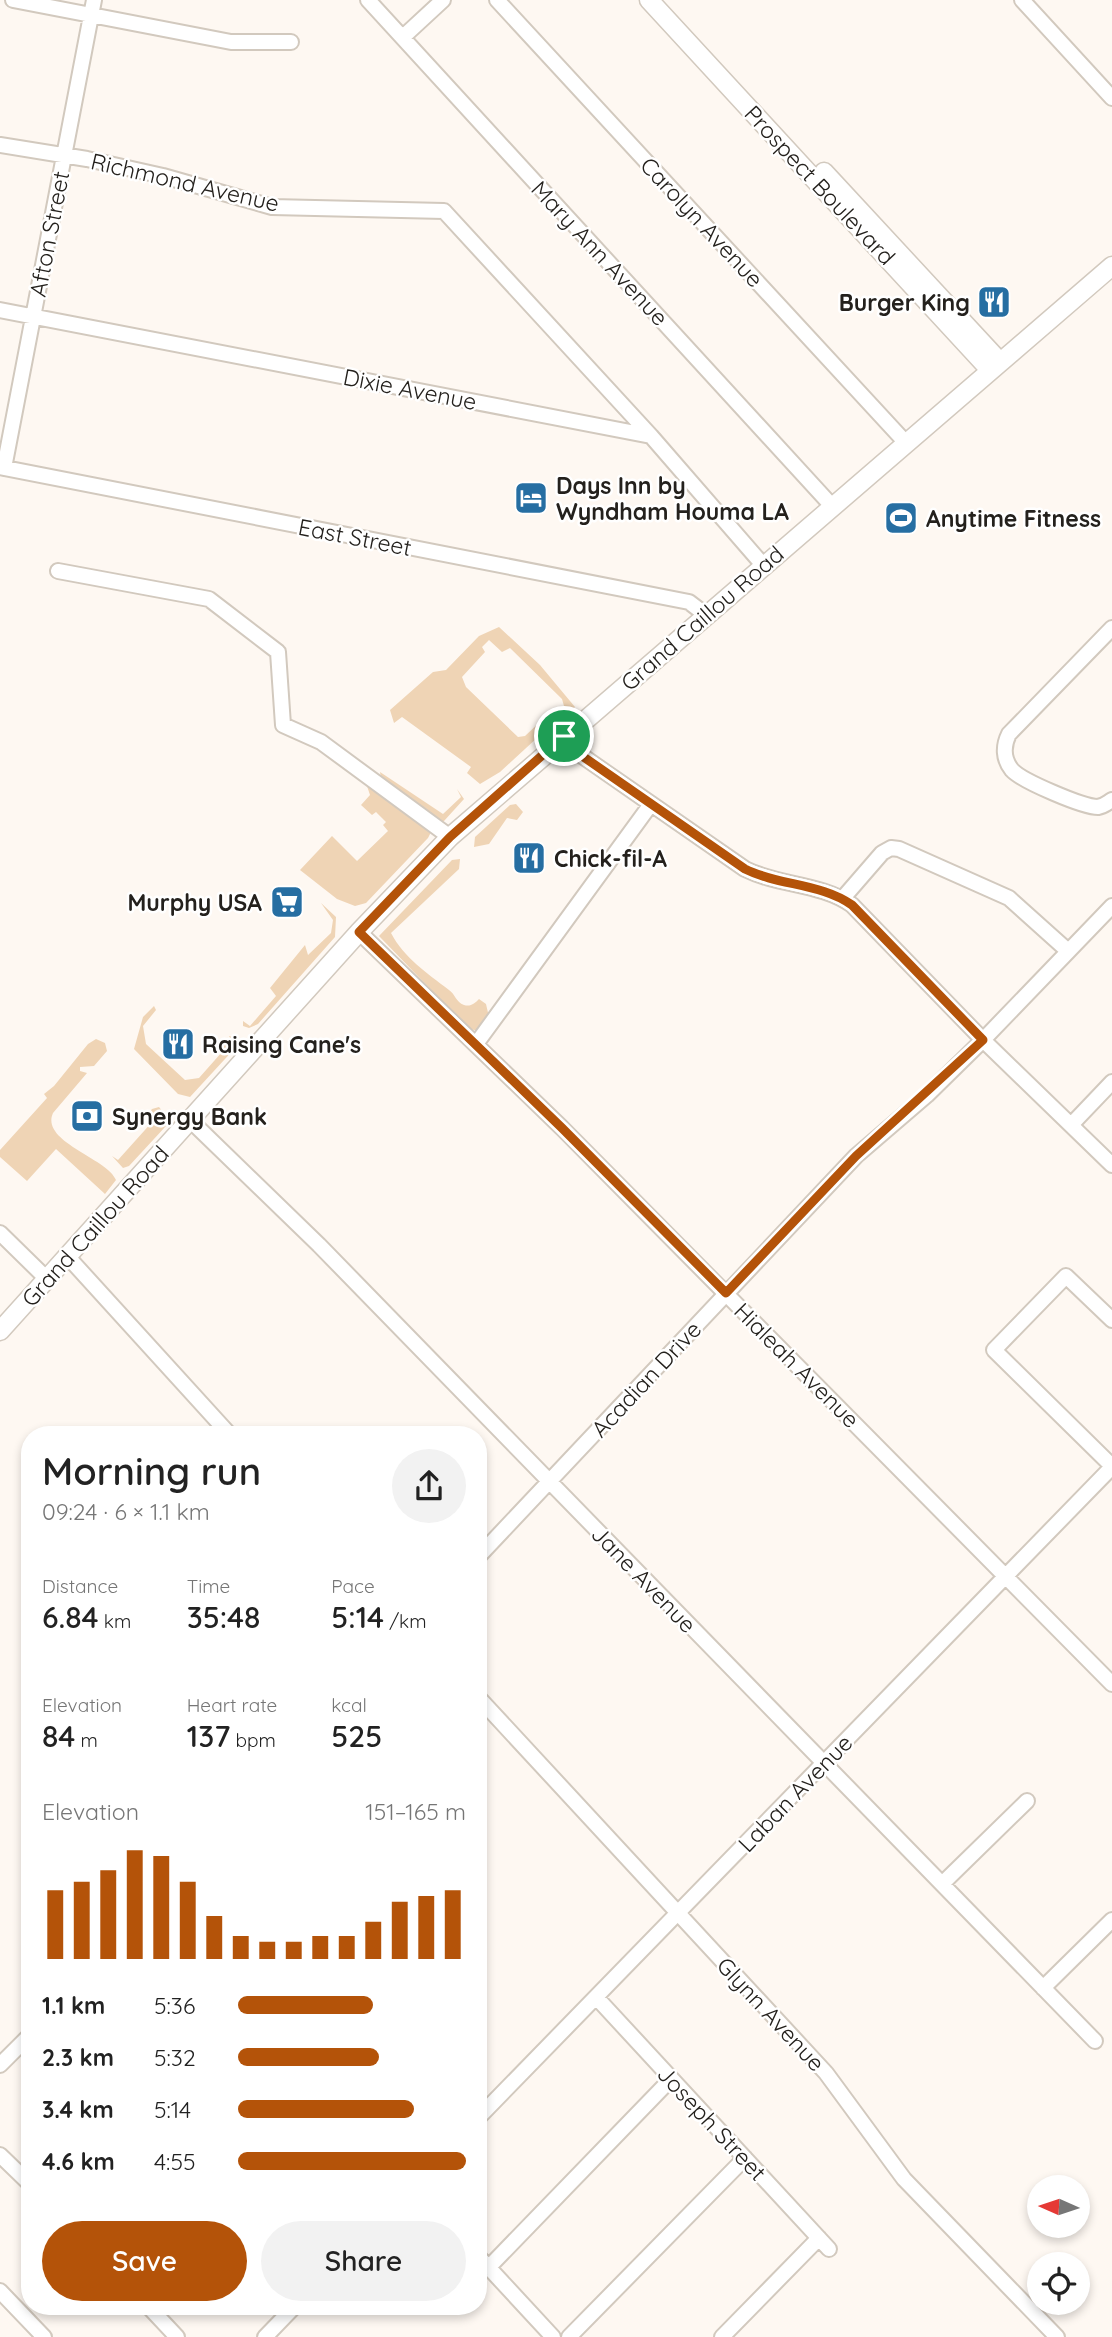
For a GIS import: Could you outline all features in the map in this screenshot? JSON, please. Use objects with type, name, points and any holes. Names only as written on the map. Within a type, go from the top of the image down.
[{"type":"main road","name":"Prospect Boulevard","points":[[649,0],[995,366]]},
{"type":"main road","name":"Prospect Boulevard","points":[[665,0],[995,366]]},
{"type":"main road","name":"Grand Caillou Road","points":[[0,1331],[359,932],[450,837],[1112,266]]},
{"type":"street","points":[[13,0],[231,42],[291,43]]},
{"type":"street","name":"Afton Street","points":[[2,467],[94,0]]},
{"type":"street","name":"Mary Ann Avenue","points":[[368,0],[832,506]]},
{"type":"street","points":[[403,37],[443,0]]},
{"type":"street","name":"Carolyn Avenue","points":[[497,0],[907,444]]},
{"type":"street","points":[[1022,0],[1112,98]]},
{"type":"street","name":"Richmond Avenue","points":[[0,145],[64,155],[163,176],[272,207],[444,211],[650,436]]},
{"type":"street","name":"Dixie Avenue","points":[[0,310],[650,436]]},
{"type":"street","points":[[650,436],[763,565]]},
{"type":"street","name":"East Street","points":[[2,467],[690,602],[706,615]]},
{"type":"street","points":[[58,571],[209,599],[278,652],[283,725],[321,743],[450,837]]},
{"type":"street","points":[[1112,628],[1009,734],[1004,750],[1007,762],[1017,774],[1082,805],[1102,807],[1112,800]]},
{"type":"street","points":[[564,736],[575,751],[754,873],[843,898],[859,911],[983,1040],[1112,1164]]},
{"type":"street","points":[[476,1044],[651,804]]},
{"type":"street","points":[[843,898],[882,853],[891,848],[899,849],[1009,898],[1069,951]]},
{"type":"street","name":"Acadian Drive","points":[[487,1548],[856,1156],[983,1040],[1112,906]]},
{"type":"street","name":"Hialeah Avenue","points":[[359,932],[476,1044],[726,1293],[1112,1684]]},
{"type":"street","points":[[1070,1125],[1112,1082]]},
{"type":"street","name":"Jane Avenue","points":[[190,1120],[318,1245],[1095,2041]]},
{"type":"street","points":[[0,1233],[47,1279]]},
{"type":"street","points":[[68,1257],[222,1426]]},
{"type":"street","points":[[1112,1320],[1066,1276],[994,1350],[1112,1467]]},
{"type":"street","name":"Laban Avenue","points":[[487,2109],[1112,1467]]},
{"type":"street","name":"Glynn Avenue","points":[[487,1707],[826,2073],[904,2179],[1056,2337]]},
{"type":"street","points":[[942,1884],[1027,1801]]},
{"type":"street","points":[[1043,1988],[1112,1920]]},
{"type":"street","name":"Joseph Street","points":[[596,1997],[824,2243],[722,2337]]},
{"type":"street","points":[[0,2065],[21,2044]]},
{"type":"street","points":[[553,2337],[488,2268],[671,2079]]},
{"type":"street","points":[[0,2155],[21,2175]]},
{"type":"street","points":[[569,2337],[745,2158]]},
{"type":"street","points":[[0,2291],[21,2313]]},
{"type":"street","points":[[23,2315],[44,2337]]},
{"type":"street","points":[[156,2315],[177,2337]]},
{"type":"street","points":[[265,2337],[286,2315]]},
{"type":"shaded area","points":[[499,627],[540,665],[575,707],[570,712],[560,711],[564,706],[562,699],[510,648],[502,652],[489,640],[482,647],[485,652],[462,677],[466,687],[518,737],[525,736],[542,720],[548,720],[550,726],[500,772],[480,784],[467,773],[471,767],[402,717],[394,723],[390,710],[433,672],[446,670],[479,636]]},
{"type":"shaded area","points":[[380,772],[443,814],[461,797],[457,789],[464,799],[444,821],[439,821],[381,778]]},
{"type":"shaded area","points":[[367,786],[431,832],[366,903],[355,906],[337,899],[300,870],[332,836],[357,861],[388,831],[383,825],[386,822],[376,812],[372,815],[361,805],[370,795]]},
{"type":"shaded area","points":[[516,804],[523,812],[517,820],[507,818],[489,844],[474,847],[475,837],[510,805]]},
{"type":"shaded area","points":[[460,859],[459,869],[391,933],[409,958],[451,992],[461,1004],[471,1005],[479,999],[486,1004],[489,1017],[477,1031],[468,1028],[379,936],[452,860]]},
{"type":"shaded area","points":[[321,903],[336,917],[335,937],[258,1024],[249,1028],[243,1026],[243,1021],[250,1026],[276,996],[270,988],[305,945],[308,955],[331,933],[333,920]]},
{"type":"shaded area","points":[[154,1006],[156,1010],[143,1026],[146,1044],[185,1080],[199,1078],[222,1052],[223,1043],[230,1047],[233,1045],[229,1036],[236,1038],[236,1047],[190,1097],[178,1094],[134,1049],[143,1017]]},
{"type":"shaded area","points":[[96,1039],[105,1043],[107,1051],[94,1066],[80,1067],[80,1071],[87,1073],[53,1113],[52,1123],[56,1133],[101,1164],[116,1180],[105,1194],[56,1149],[27,1181],[0,1157],[0,1150],[47,1098],[44,1094],[54,1086],[88,1044]]},
{"type":"shaded area","points":[[159,1107],[167,1117],[166,1126],[129,1166],[123,1168],[112,1156],[118,1160],[153,1121],[148,1114]]},
{"type":"place","name":"Burger King","points":[[994,302]]},
{"type":"place","name":"Days Inn by Wyndham Houma LA","points":[[531,498]]},
{"type":"place","name":"Anytime Fitness","points":[[901,518]]},
{"type":"place","name":"Chick-fil-A","points":[[529,858]]},
{"type":"place","name":"Murphy USA","points":[[287,902]]},
{"type":"place","name":"Raising Cane's","points":[[178,1044]]},
{"type":"place","name":"Synergy Bank","points":[[87,1116]]},
{"type":"route","points":[[564,736],[575,751],[745,869],[770,879],[843,898],[859,911],[983,1040],[927,1095],[890,1124],[856,1156],[726,1293],[562,1128],[359,932],[450,837],[564,736]]}]
